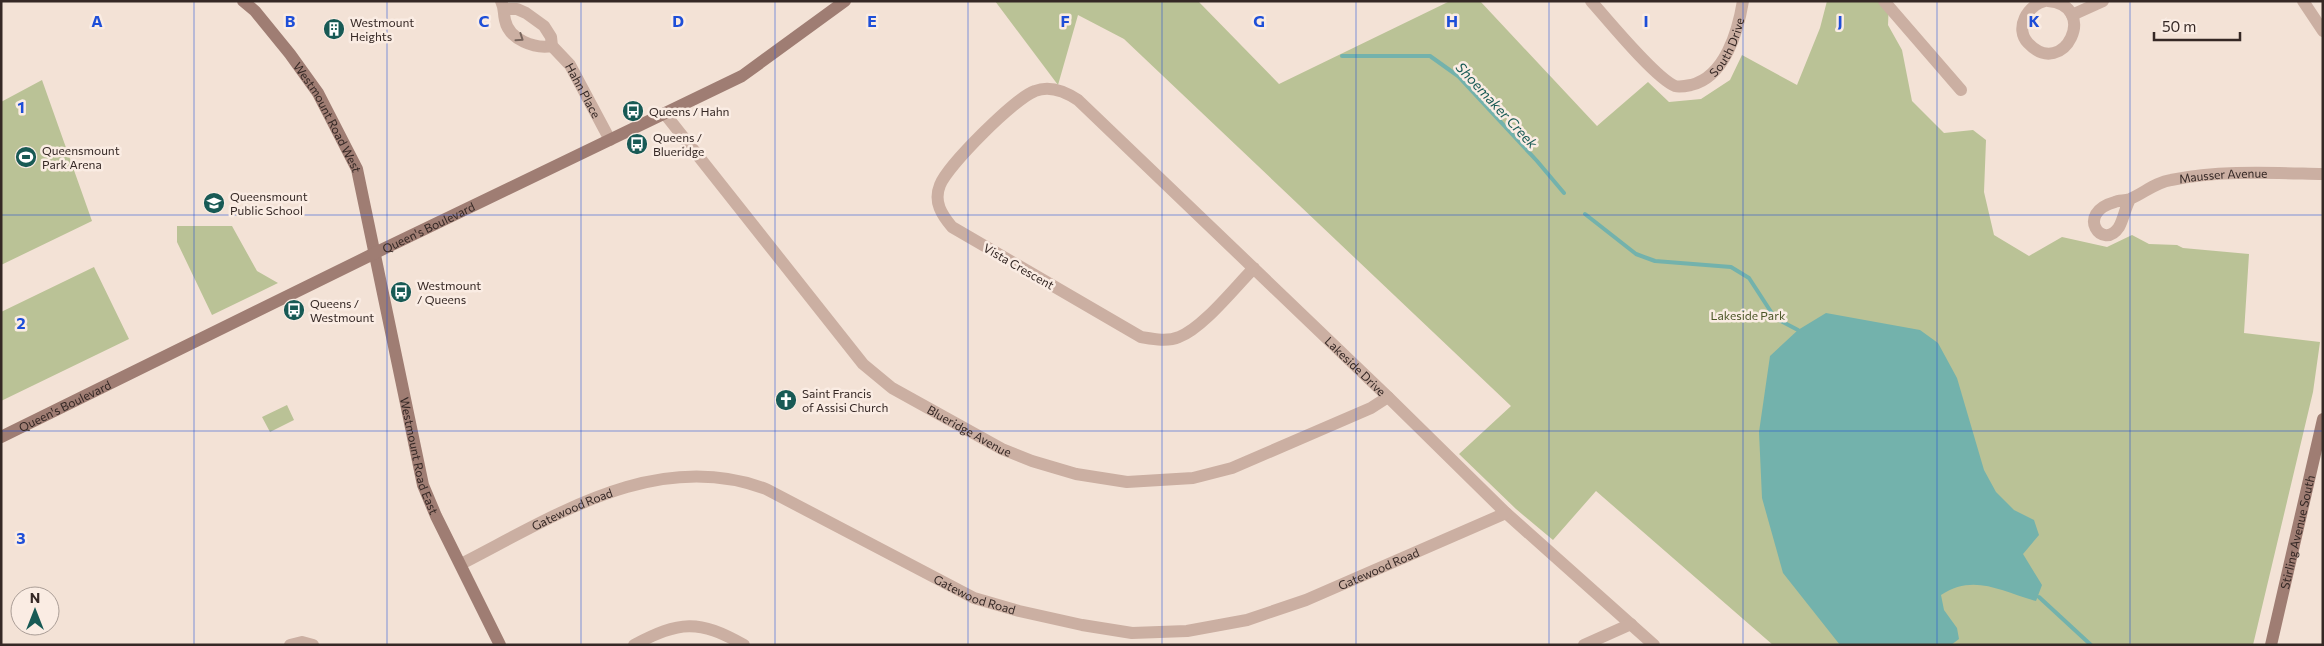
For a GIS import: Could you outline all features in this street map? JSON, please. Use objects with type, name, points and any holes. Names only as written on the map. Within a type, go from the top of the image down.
[{"type":"street","name":"Westmount Road West","points":[[243,1],[255,11],[290,54],[318,94],[353,161],[357,169],[374,253]]},
{"type":"street","name":"Queen's Boulevard","points":[[1,437],[374,253],[742,76],[845,1]]},
{"type":"street","name":"South Drive","points":[[1591,1],[1653,69],[1676,86],[1698,84],[1721,62],[1731,45],[1739,22],[1743,1]]},
{"type":"street","points":[[1884,1],[1961,90]]},
{"type":"street","points":[[2047,1],[2063,5],[2072,15],[2074,32],[2069,43],[2062,50],[2051,53],[2038,51],[2024,37],[2023,20],[2032,7],[2047,1]]},
{"type":"street","points":[[2072,15],[2103,1]]},
{"type":"street","points":[[2303,1],[2323,31]]},
{"type":"street","name":"Hahn Place","points":[[552,46],[540,48],[518,39],[507,25],[503,5],[534,17],[551,37],[552,46],[570,65],[610,140]]},
{"type":"street","name":"Vista Crescent","points":[[1057,90],[1036,90],[1019,99],[950,167],[939,186],[937,200],[940,213],[952,227],[1141,337],[1154,339],[1178,338],[1193,330],[1254,268]]},
{"type":"street","name":"Lakeside Drive","points":[[1057,90],[1067,93],[1078,100],[1388,397],[1506,513],[1654,645]]},
{"type":"street","name":"Blueridge Avenue","points":[[665,114],[862,364],[892,388],[1002,449],[1032,461],[1076,474],[1127,482],[1193,478],[1232,468],[1371,408],[1388,397]]},
{"type":"street","name":"Mausser Avenue","points":[[2130,199],[2140,192],[2168,180],[2221,173],[2323,174]]},
{"type":"street","name":"Westmount Road East","points":[[374,253],[423,485],[432,508],[500,645]]},
{"type":"street","name":"Stirling Avenue South","points":[[2271,645],[2323,419]]},
{"type":"street","name":"Gatewood Road","points":[[461,564],[557,514],[627,486],[657,478],[692,475],[718,476],[746,482],[766,489],[974,598],[1018,611],[1082,625],[1132,633],[1186,631],[1247,620],[1306,600],[1506,513]]},
{"type":"street","points":[[1584,645],[1631,624]]},
{"type":"street","points":[[634,645],[660,632],[679,626],[702,626],[722,633],[744,645]]},
{"type":"street","points":[[290,645],[302,642],[312,645]]},
{"type":"green space","name":"Lakeside Park","points":[[995,1],[1198,1],[1279,84],[1450,1],[1480,1],[1597,126],[1648,82],[1669,102],[1701,99],[1730,80],[1742,55],[1797,85],[1820,28],[1827,1],[1889,1],[1888,25],[1902,50],[1912,101],[1944,133],[1973,130],[1986,140],[1984,192],[1994,235],[2029,256],[2062,237],[2107,247],[2132,235],[2149,244],[2177,245],[2183,248],[2249,254],[2244,333],[2320,342],[2313,392],[2253,645],[1773,645],[1596,491],[1553,540],[1516,509],[1459,454],[1511,406],[1124,39],[1078,15],[1058,85]]},
{"type":"green space","points":[[42,80],[92,221],[1,265],[1,102]]},
{"type":"green space","points":[[177,226],[232,226],[257,271],[278,283],[212,315],[177,242]]},
{"type":"green space","points":[[94,267],[129,339],[1,401],[1,312]]},
{"type":"green space","points":[[287,405],[294,420],[270,432],[262,417]]},
{"type":"water","points":[[1826,313],[1920,330],[1938,343],[1957,378],[1984,470],[1996,492],[2014,510],[2034,520],[2039,535],[2023,554],[2042,585],[2036,601],[1988,586],[1965,585],[1941,595],[1944,610],[1957,628],[1959,639],[1951,645],[1840,645],[1783,573],[1762,498],[1759,432],[1770,356],[1798,330]]},
{"type":"waterway","name":"Shoemaker Creek","points":[[1342,56],[1430,56],[1458,76],[1564,193]]},
{"type":"waterway","name":"Shoemaker Creek","points":[[1585,214],[1636,254],[1655,261],[1731,267],[1749,278],[1775,318],[1798,330]]},
{"type":"waterway","points":[[2039,597],[2091,645]]},
{"type":"place","name":"Westmount Heights","points":[[334,29]]},
{"type":"place","name":"Queens / Hahn","points":[[633,111]]},
{"type":"place","name":"Queens / Blueridge","points":[[637,144]]},
{"type":"place","name":"Queensmount Park Arena","points":[[26,157]]},
{"type":"place","name":"Queensmount Public School","points":[[214,203]]},
{"type":"place","name":"Westmount / Queens","points":[[401,292]]},
{"type":"place","name":"Queens / Westmount","points":[[294,310]]},
{"type":"place","name":"Saint Francis of Assisi Church","points":[[786,400]]}]
